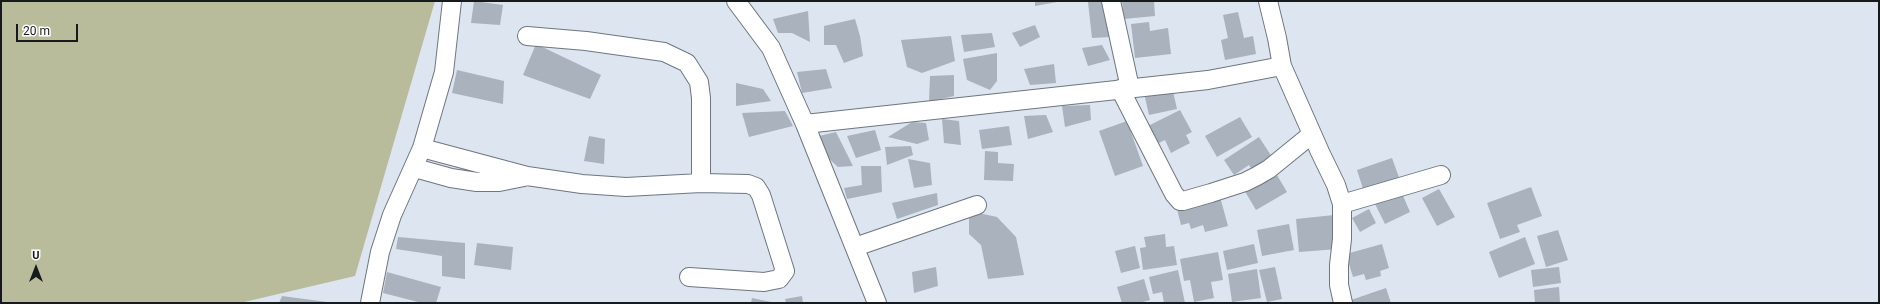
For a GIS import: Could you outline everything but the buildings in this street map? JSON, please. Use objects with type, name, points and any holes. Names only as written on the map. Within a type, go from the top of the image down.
[{"type":"street","points":[[370,303],[380,252],[392,215],[415,168],[444,72],[452,1]]},
{"type":"street","points":[[736,1],[771,48],[856,247],[877,303]]},
{"type":"street","points":[[1111,1],[1125,88],[1174,194],[1180,201],[1212,193],[1269,170],[1312,134]]},
{"type":"street","points":[[1268,1],[1278,38],[1282,66],[1336,184],[1342,204],[1342,239],[1339,265],[1339,286],[1343,303]]},
{"type":"street","points":[[528,36],[664,52],[687,63],[699,82],[701,98],[701,184]]},
{"type":"street","points":[[804,124],[1070,97],[1125,88],[1208,80],[1282,66]]},
{"type":"street","points":[[422,148],[527,176],[582,184],[626,187],[748,184],[756,187],[761,195],[785,271],[779,279],[764,282],[689,277]]},
{"type":"street","points":[[415,168],[450,178],[477,182],[499,182],[527,176]]},
{"type":"street","points":[[1342,204],[1441,175]]},
{"type":"street","points":[[856,247],[976,205]]},
{"type":"green space","points":[[1,1],[435,1],[355,276],[240,303],[1,303]]}]
